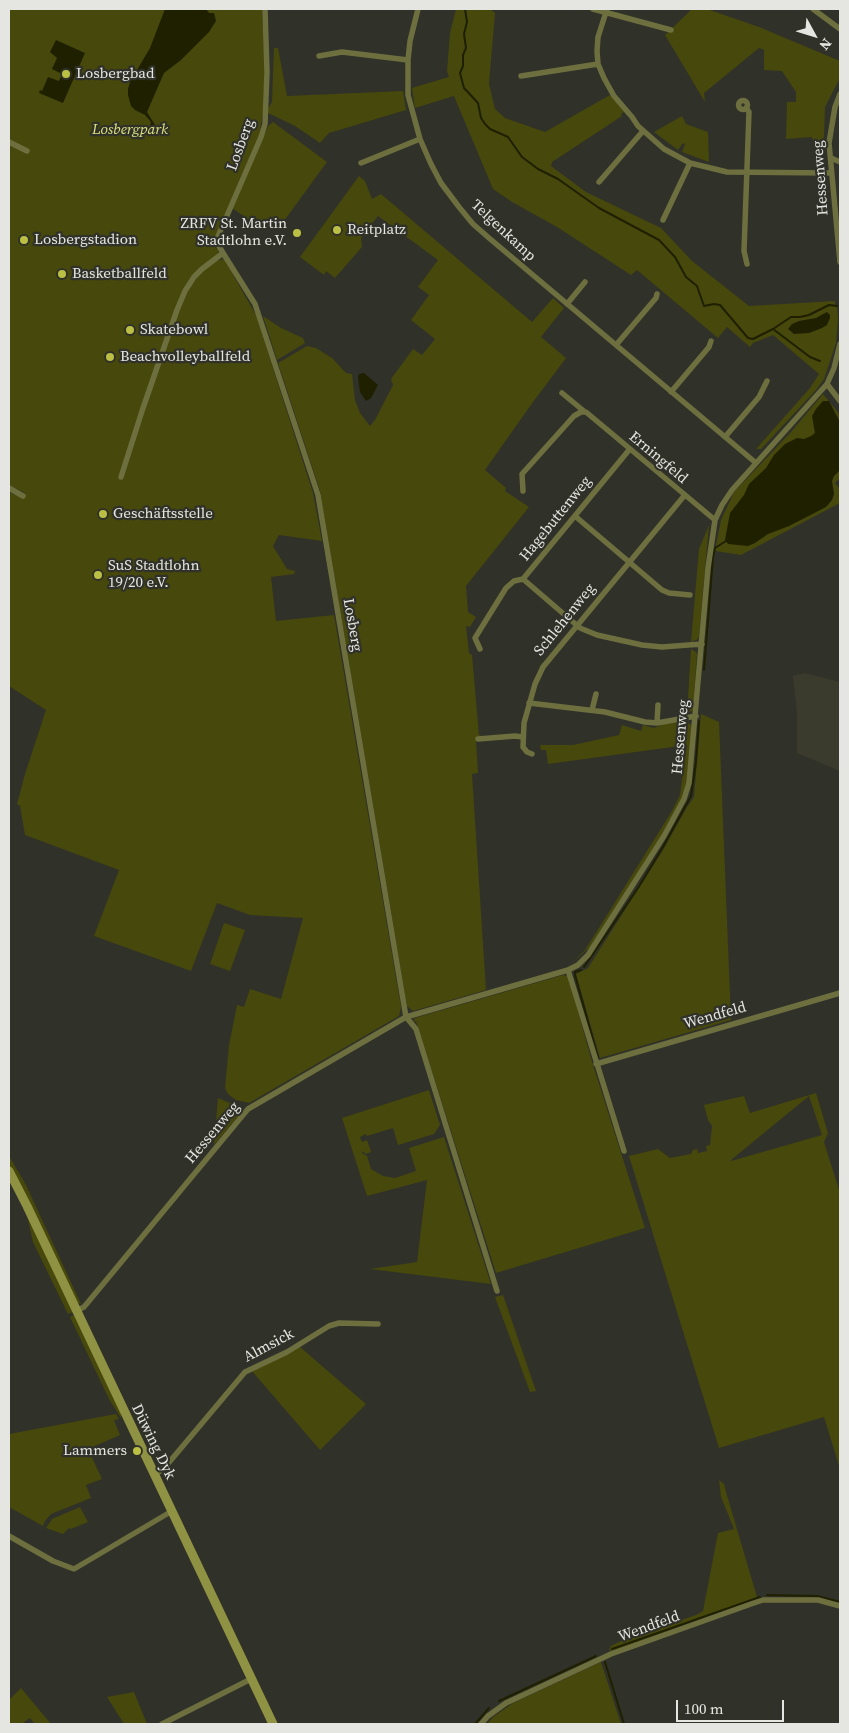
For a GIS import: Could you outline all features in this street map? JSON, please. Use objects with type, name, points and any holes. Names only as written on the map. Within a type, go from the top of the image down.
[{"type":"street","name":"Losberg","points":[[265,9],[267,72],[264,124],[261,137],[216,242],[255,304],[318,496],[406,1017]]},
{"type":"street","name":"Telgenkamp","points":[[418,9],[410,41],[408,95],[420,139],[441,183],[473,224],[756,463]]},
{"type":"street","points":[[592,9],[606,11],[671,30]]},
{"type":"street","points":[[813,9],[840,30]]},
{"type":"street","points":[[606,11],[598,37],[598,64],[614,96],[643,131],[664,149],[690,163],[717,170],[747,173],[832,173]]},
{"type":"street","points":[[319,56],[342,52],[408,60]]},
{"type":"street","points":[[521,76],[598,64]]},
{"type":"street","name":"Hessenweg","points":[[840,94],[829,143],[840,262]]},
{"type":"street","points":[[746,108],[749,112],[744,251],[747,264]]},
{"type":"street","points":[[599,182],[643,131]]},
{"type":"street","points":[[361,163],[420,139]]},
{"type":"street","points":[[9,142],[27,151]]},
{"type":"street","points":[[830,158],[840,162]]},
{"type":"street","points":[[663,220],[690,163]]},
{"type":"street","points":[[121,477],[182,297],[194,277],[223,253]]},
{"type":"street","points":[[566,304],[585,282]]},
{"type":"street","points":[[616,346],[656,298],[657,294]]},
{"type":"street","points":[[671,392],[709,347],[711,341]]},
{"type":"street","name":"Hessenweg","points":[[76,1311],[84,1307],[248,1109],[406,1017],[568,970],[578,965],[588,955],[664,836],[678,812],[689,783],[708,568],[715,520],[732,490],[827,384],[834,368],[840,344]]},
{"type":"street","points":[[725,437],[759,397],[767,381]]},
{"type":"street","points":[[827,384],[840,402]]},
{"type":"street","name":"Erningfeld","points":[[562,393],[582,413],[715,520]]},
{"type":"street","points":[[523,491],[522,474],[574,416],[582,413]]},
{"type":"street","name":"Hagebuttenweg","points":[[480,649],[475,638],[508,585],[518,579],[523,579],[629,450]]},
{"type":"street","points":[[9,488],[24,496]]},
{"type":"street","name":"Schlehenweg","points":[[523,737],[524,723],[535,684],[543,666],[684,496]]},
{"type":"street","points":[[575,516],[665,592],[690,595]]},
{"type":"street","points":[[523,579],[576,625],[609,639],[642,645],[669,647],[702,644]]},
{"type":"street","points":[[592,710],[596,694]]},
{"type":"street","points":[[530,703],[592,710],[657,723],[696,716]]},
{"type":"street","points":[[657,723],[658,705]]},
{"type":"street","points":[[478,739],[523,737],[523,747],[526,752],[532,754]]},
{"type":"street","points":[[568,970],[624,1151]]},
{"type":"street","name":"Wendfeld","points":[[596,1064],[840,993]]},
{"type":"street","points":[[406,1017],[416,1029],[498,1291]]},
{"type":"street","name":"Düwing Dyk","points":[[9,1171],[273,1724]]},
{"type":"street","name":"Almsick","points":[[153,1473],[159,1472],[166,1466],[245,1372],[287,1352],[329,1326],[339,1323],[378,1324]]},
{"type":"street","points":[[9,1536],[53,1561],[74,1569],[172,1511]]},
{"type":"street","name":"Wendfeld","points":[[480,1724],[506,1703],[611,1654],[762,1600],[818,1600],[840,1606]]},
{"type":"street","points":[[162,1724],[251,1679]]},
{"type":"shaded area","points":[[165,9],[206,9],[209,13],[214,13],[216,21],[209,32],[181,60],[164,73],[147,112],[155,125],[152,128],[150,126],[151,122],[145,115],[131,106],[128,89],[130,82],[150,48]]},
{"type":"shaded area","points":[[56,40],[85,53],[63,103],[39,93],[40,90],[42,91],[48,77],[59,81],[62,74],[52,69],[57,58],[50,52]]},
{"type":"shaded area","points":[[827,312],[830,318],[827,325],[822,328],[809,333],[794,334],[788,329],[792,324],[816,318]]},
{"type":"shaded area","points":[[364,373],[378,385],[371,398],[366,401],[360,392],[358,377],[359,374]]},
{"type":"shaded area","points":[[823,401],[829,401],[840,422],[840,470],[832,481],[834,494],[832,500],[826,507],[789,526],[768,534],[748,546],[728,544],[725,540],[730,513],[744,495],[749,484],[766,468],[774,455],[785,444],[797,438],[804,439],[815,433],[812,416]]},
{"type":"shaded area","points":[[805,673],[840,682],[840,771],[797,753],[797,714],[793,676]]},
{"type":"green space","name":"Losbergpark","points":[[9,9],[262,9],[265,70],[263,113],[259,136],[212,244],[218,250],[218,255],[193,277],[175,309],[119,476],[123,478],[178,311],[187,291],[202,271],[215,261],[224,259],[256,315],[313,493],[322,541],[279,535],[273,546],[287,569],[295,571],[294,574],[271,577],[276,621],[334,615],[401,1007],[399,1016],[249,1103],[236,1100],[228,1094],[225,1088],[229,1045],[237,1005],[244,1007],[250,989],[281,999],[303,918],[250,915],[217,903],[191,971],[94,936],[119,870],[25,835],[20,806],[17,804],[46,710],[9,686],[9,492],[22,498],[25,493],[9,485]]},
{"type":"green space","points":[[456,9],[490,9],[495,13],[489,84],[495,109],[505,118],[545,132],[610,95],[624,112],[621,114],[622,116],[552,162],[551,166],[586,192],[661,228],[692,261],[749,306],[835,301],[838,318],[836,343],[824,379],[761,449],[756,449],[810,388],[819,374],[773,335],[753,343],[750,347],[727,327],[718,338],[637,270],[631,275],[557,227],[493,189],[454,96],[415,108],[412,88],[449,77],[447,71],[450,33]]},
{"type":"green space","points":[[692,9],[707,9],[759,27],[840,61],[840,78],[825,107],[823,163],[820,166],[812,137],[786,139],[787,102],[796,102],[796,92],[782,71],[764,70],[764,50],[759,48],[704,93],[705,102],[665,35]]},
{"type":"green space","points":[[274,48],[278,48],[287,96],[403,91],[406,110],[329,133],[320,143],[295,126],[266,112],[272,102]]},
{"type":"green space","points":[[682,116],[686,124],[708,132],[709,162],[682,152],[685,144],[683,143],[678,150],[654,132]]},
{"type":"green space","points":[[273,122],[327,162],[281,225],[262,229],[232,208],[268,126]]},
{"type":"green space","points":[[359,176],[365,181],[372,199],[381,194],[532,322],[553,298],[564,308],[541,337],[566,358],[485,470],[506,488],[505,491],[529,507],[466,586],[468,612],[476,617],[470,627],[466,626],[469,653],[472,655],[479,735],[493,740],[476,741],[478,773],[472,774],[486,990],[413,1011],[407,1006],[320,491],[278,363],[307,346],[316,348],[332,358],[346,373],[352,374],[355,400],[360,413],[370,426],[393,385],[391,379],[413,349],[422,355],[435,339],[411,320],[429,295],[418,287],[438,260],[378,216],[361,238],[362,247],[335,278],[326,271],[324,275],[300,257]]},
{"type":"green space","points":[[263,316],[281,328],[303,338],[305,343],[277,360]]},
{"type":"green space","points":[[823,394],[840,415],[840,478],[835,483],[840,489],[840,503],[741,555],[715,551],[721,520],[734,492],[791,432]]},
{"type":"green space","points":[[709,525],[699,636],[698,639],[691,642],[699,549]]},
{"type":"green space","points":[[691,649],[697,654],[693,710],[687,714]]},
{"type":"green space","points":[[701,714],[719,722],[731,1020],[600,1058],[576,974],[588,968],[663,850],[694,797]]},
{"type":"green space","points":[[687,721],[692,726],[687,783],[681,800],[660,838],[590,947],[571,964],[585,950],[672,811],[680,795],[687,745],[548,764],[546,750],[541,750],[540,745],[573,745],[619,735],[622,725],[641,731],[643,725],[654,728],[664,724]]},
{"type":"green space","points":[[224,923],[245,930],[230,971],[210,964]]},
{"type":"green space","points":[[563,975],[568,976],[593,1065],[645,1228],[496,1273],[416,1021],[413,1022],[415,1018]]},
{"type":"green space","points":[[429,1090],[440,1125],[434,1134],[398,1145],[393,1128],[367,1136],[366,1134],[360,1137],[362,1142],[367,1140],[371,1152],[366,1154],[362,1151],[362,1153],[367,1156],[371,1169],[383,1176],[395,1178],[416,1171],[409,1148],[444,1137],[491,1284],[370,1269],[417,1262],[427,1180],[367,1196],[342,1118]]},
{"type":"green space","points":[[816,1093],[828,1133],[824,1142],[840,1193],[840,1469],[824,1417],[719,1448],[629,1156],[658,1149],[670,1158],[691,1154],[693,1150],[697,1149],[698,1153],[707,1151],[706,1146],[710,1145],[712,1126],[708,1120],[704,1105],[744,1096],[750,1113]],"holes":[[[809,1096],[822,1135],[731,1161]]]},
{"type":"green space","points":[[218,1098],[239,1107],[240,1114],[214,1145]]},
{"type":"green space","points":[[9,1156],[26,1185],[81,1304],[77,1303],[9,1165]]},
{"type":"green space","points":[[27,1215],[73,1312],[68,1314],[33,1242]]},
{"type":"green space","points":[[503,1295],[536,1391],[530,1392],[495,1297]]},
{"type":"green space","points":[[74,1315],[121,1413],[121,1418],[109,1399],[70,1317]]},
{"type":"green space","points":[[300,1347],[366,1404],[320,1450],[251,1370]]},
{"type":"green space","points":[[116,1414],[119,1419],[114,1420],[120,1435],[88,1449],[102,1479],[86,1485],[91,1498],[51,1514],[43,1526],[9,1507],[9,1434]]},
{"type":"green space","points":[[719,1480],[724,1484],[757,1597],[613,1651],[609,1650],[611,1646],[619,1642],[703,1611],[718,1533],[734,1529],[721,1497]]},
{"type":"green space","points":[[80,1507],[88,1522],[71,1529],[69,1528],[63,1534],[46,1528],[52,1519]]},
{"type":"green space","points":[[601,1662],[621,1724],[487,1724],[493,1717],[513,1703]]},
{"type":"green space","points":[[21,1688],[51,1724],[35,1724],[30,1718],[24,1722],[25,1724],[9,1724],[9,1700]]},
{"type":"green space","points":[[134,1692],[147,1724],[124,1724],[107,1697]]},
{"type":"waterway","points":[[465,9],[467,22],[464,34],[466,48],[460,73],[464,88],[478,103],[481,118],[490,129],[508,137],[522,157],[538,169],[558,179],[599,208],[659,240],[675,257],[686,277],[697,286],[704,306],[720,305],[748,338],[753,339],[773,329],[810,357],[820,361]]},
{"type":"waterway","points":[[773,329],[791,317],[809,315],[829,305],[837,306]]},
{"type":"waterway","points":[[704,670],[713,557],[715,548],[726,541]]},
{"type":"waterway","points":[[584,967],[638,888],[691,796],[699,721]]},
{"type":"waterway","points":[[581,970],[575,972],[575,975],[598,1058]]},
{"type":"waterway","points":[[767,1595],[817,1596],[840,1602]]},
{"type":"waterway","points":[[612,1649],[760,1597]]},
{"type":"waterway","points":[[499,1701],[596,1656]]},
{"type":"waterway","points":[[605,1662],[624,1724]]},
{"type":"waterway","points":[[475,1724],[489,1708]]},
{"type":"place","name":"Losbergbad","points":[[66,74]]},
{"type":"place","name":"Reitplatz","points":[[337,230]]},
{"type":"place","name":"ZRFV St. Martin Stadtlohn e.V.","points":[[297,233]]},
{"type":"place","name":"Losbergstadion","points":[[24,240]]},
{"type":"place","name":"Basketballfeld","points":[[62,274]]},
{"type":"place","name":"Skatebowl","points":[[130,330]]},
{"type":"place","name":"Beachvolleyballfeld","points":[[110,357]]},
{"type":"place","name":"Geschäftsstelle","points":[[103,514]]},
{"type":"place","name":"SuS Stadtlohn 19/20 e.V.","points":[[98,575]]},
{"type":"place","name":"Lammers","points":[[137,1451]]}]
